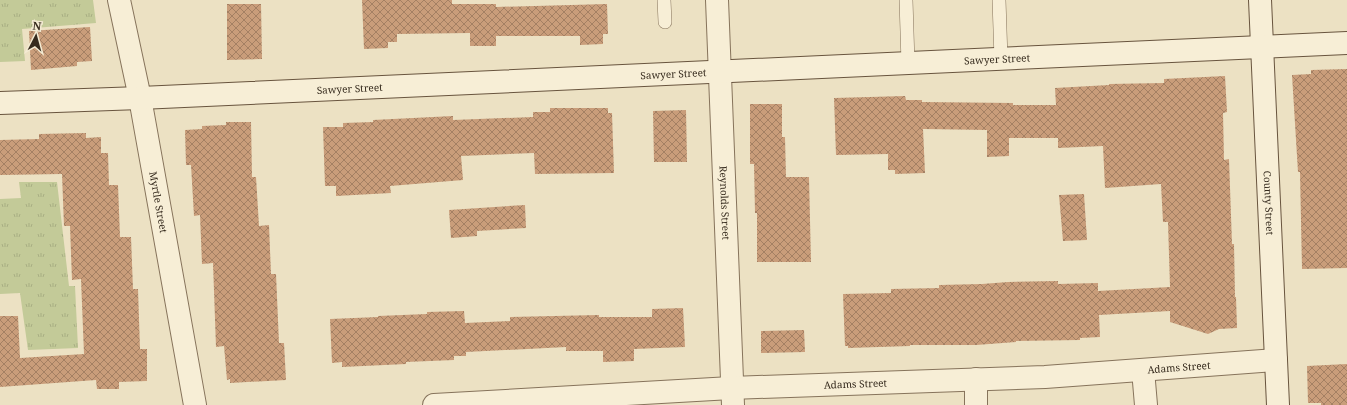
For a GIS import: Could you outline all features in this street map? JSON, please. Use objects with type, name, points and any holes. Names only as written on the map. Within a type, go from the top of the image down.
[{"type":"street","name":"Myrtle Street","points":[[118,0],[140,98],[195,405]]},
{"type":"street","name":"Reynolds Street","points":[[717,0],[732,396]]},
{"type":"street","name":"County Street","points":[[1260,0],[1278,405]]},
{"type":"street","name":"Sawyer Street","points":[[0,103],[908,64],[1347,43]]},
{"type":"street","name":"Adams Street","points":[[434,405],[732,396],[976,379],[1045,377],[1276,360]]},
{"type":"street","points":[[1144,370],[1146,405]]},
{"type":"street","points":[[976,379],[976,405]]},
{"type":"lane","points":[[664,0],[665,22]]},
{"type":"lane","points":[[906,0],[908,64]]},
{"type":"lane","points":[[999,0],[1001,59]]},
{"type":"green space","points":[[0,0],[93,0],[96,23],[22,29],[25,61],[0,62]]},
{"type":"green space","points":[[19,182],[57,182],[69,286],[75,286],[78,348],[28,350],[20,293],[0,294],[0,199],[21,198]]},
{"type":"building","points":[[362,0],[452,0],[452,4],[496,4],[496,7],[607,4],[608,34],[603,34],[603,44],[580,45],[580,36],[496,36],[496,46],[470,46],[470,33],[397,34],[397,42],[388,42],[388,48],[364,49]]},
{"type":"building","points":[[227,4],[261,4],[262,59],[227,60]]},
{"type":"building","points":[[90,27],[92,61],[77,62],[77,66],[31,70],[29,31]]},
{"type":"building","points":[[1347,69],[1347,268],[1302,269],[1300,172],[1298,172],[1292,75],[1311,74],[1311,70]]},
{"type":"building","points":[[1225,76],[1227,112],[1223,113],[1224,160],[1229,159],[1237,328],[1219,329],[1208,334],[1170,322],[1170,311],[1099,315],[1100,337],[1080,338],[1080,340],[1016,341],[976,345],[910,345],[848,348],[848,346],[845,346],[843,294],[891,293],[891,289],[939,288],[939,285],[1008,282],[1058,281],[1058,284],[1098,283],[1098,291],[1170,287],[1168,222],[1163,222],[1161,184],[1105,188],[1103,146],[1058,148],[1058,138],[1009,138],[1009,156],[987,157],[987,130],[923,129],[925,173],[895,174],[895,170],[888,170],[888,154],[836,155],[834,98],[905,96],[906,100],[922,100],[922,102],[1056,105],[1055,88],[1109,84],[1164,83],[1164,79]]},
{"type":"building","points":[[750,104],[782,104],[782,137],[785,137],[786,177],[809,177],[811,262],[757,262],[757,213],[755,213],[754,164],[750,164]]},
{"type":"building","points":[[550,108],[608,108],[608,113],[612,113],[614,173],[535,174],[534,153],[461,156],[463,180],[390,186],[391,193],[336,196],[336,186],[325,186],[323,127],[343,127],[343,123],[373,122],[373,120],[453,116],[453,120],[533,117],[533,112],[550,112]]},
{"type":"building","points":[[686,110],[687,162],[654,162],[653,111]]},
{"type":"building","points":[[226,122],[251,122],[252,177],[256,177],[259,226],[269,225],[271,274],[276,274],[279,343],[284,343],[286,380],[230,383],[230,379],[227,380],[224,346],[216,347],[213,263],[202,264],[200,215],[194,216],[191,165],[186,165],[185,130],[202,129],[202,126],[226,125]]},
{"type":"building","points":[[86,133],[86,138],[101,137],[101,153],[108,153],[109,185],[118,185],[120,237],[131,237],[133,289],[138,289],[140,349],[147,349],[147,381],[119,382],[119,389],[97,389],[96,380],[0,387],[0,316],[18,316],[20,358],[84,354],[81,279],[72,280],[70,226],[64,226],[62,174],[0,175],[0,140],[39,139],[39,134]]},
{"type":"building","points":[[1084,194],[1087,240],[1063,241],[1059,195]]},
{"type":"building","points":[[525,205],[526,228],[477,231],[477,236],[451,238],[449,210]]},
{"type":"building","points":[[683,308],[685,347],[634,349],[634,361],[603,362],[603,351],[566,351],[566,347],[466,352],[466,356],[454,356],[454,360],[406,362],[406,364],[342,367],[342,362],[332,363],[330,319],[427,314],[427,312],[464,311],[465,323],[510,321],[510,317],[599,315],[599,317],[652,317],[652,309]]},
{"type":"building","points":[[804,330],[805,352],[761,353],[761,331]]},
{"type":"building","points":[[1347,364],[1347,405],[1321,405],[1321,403],[1308,403],[1307,366]]}]
